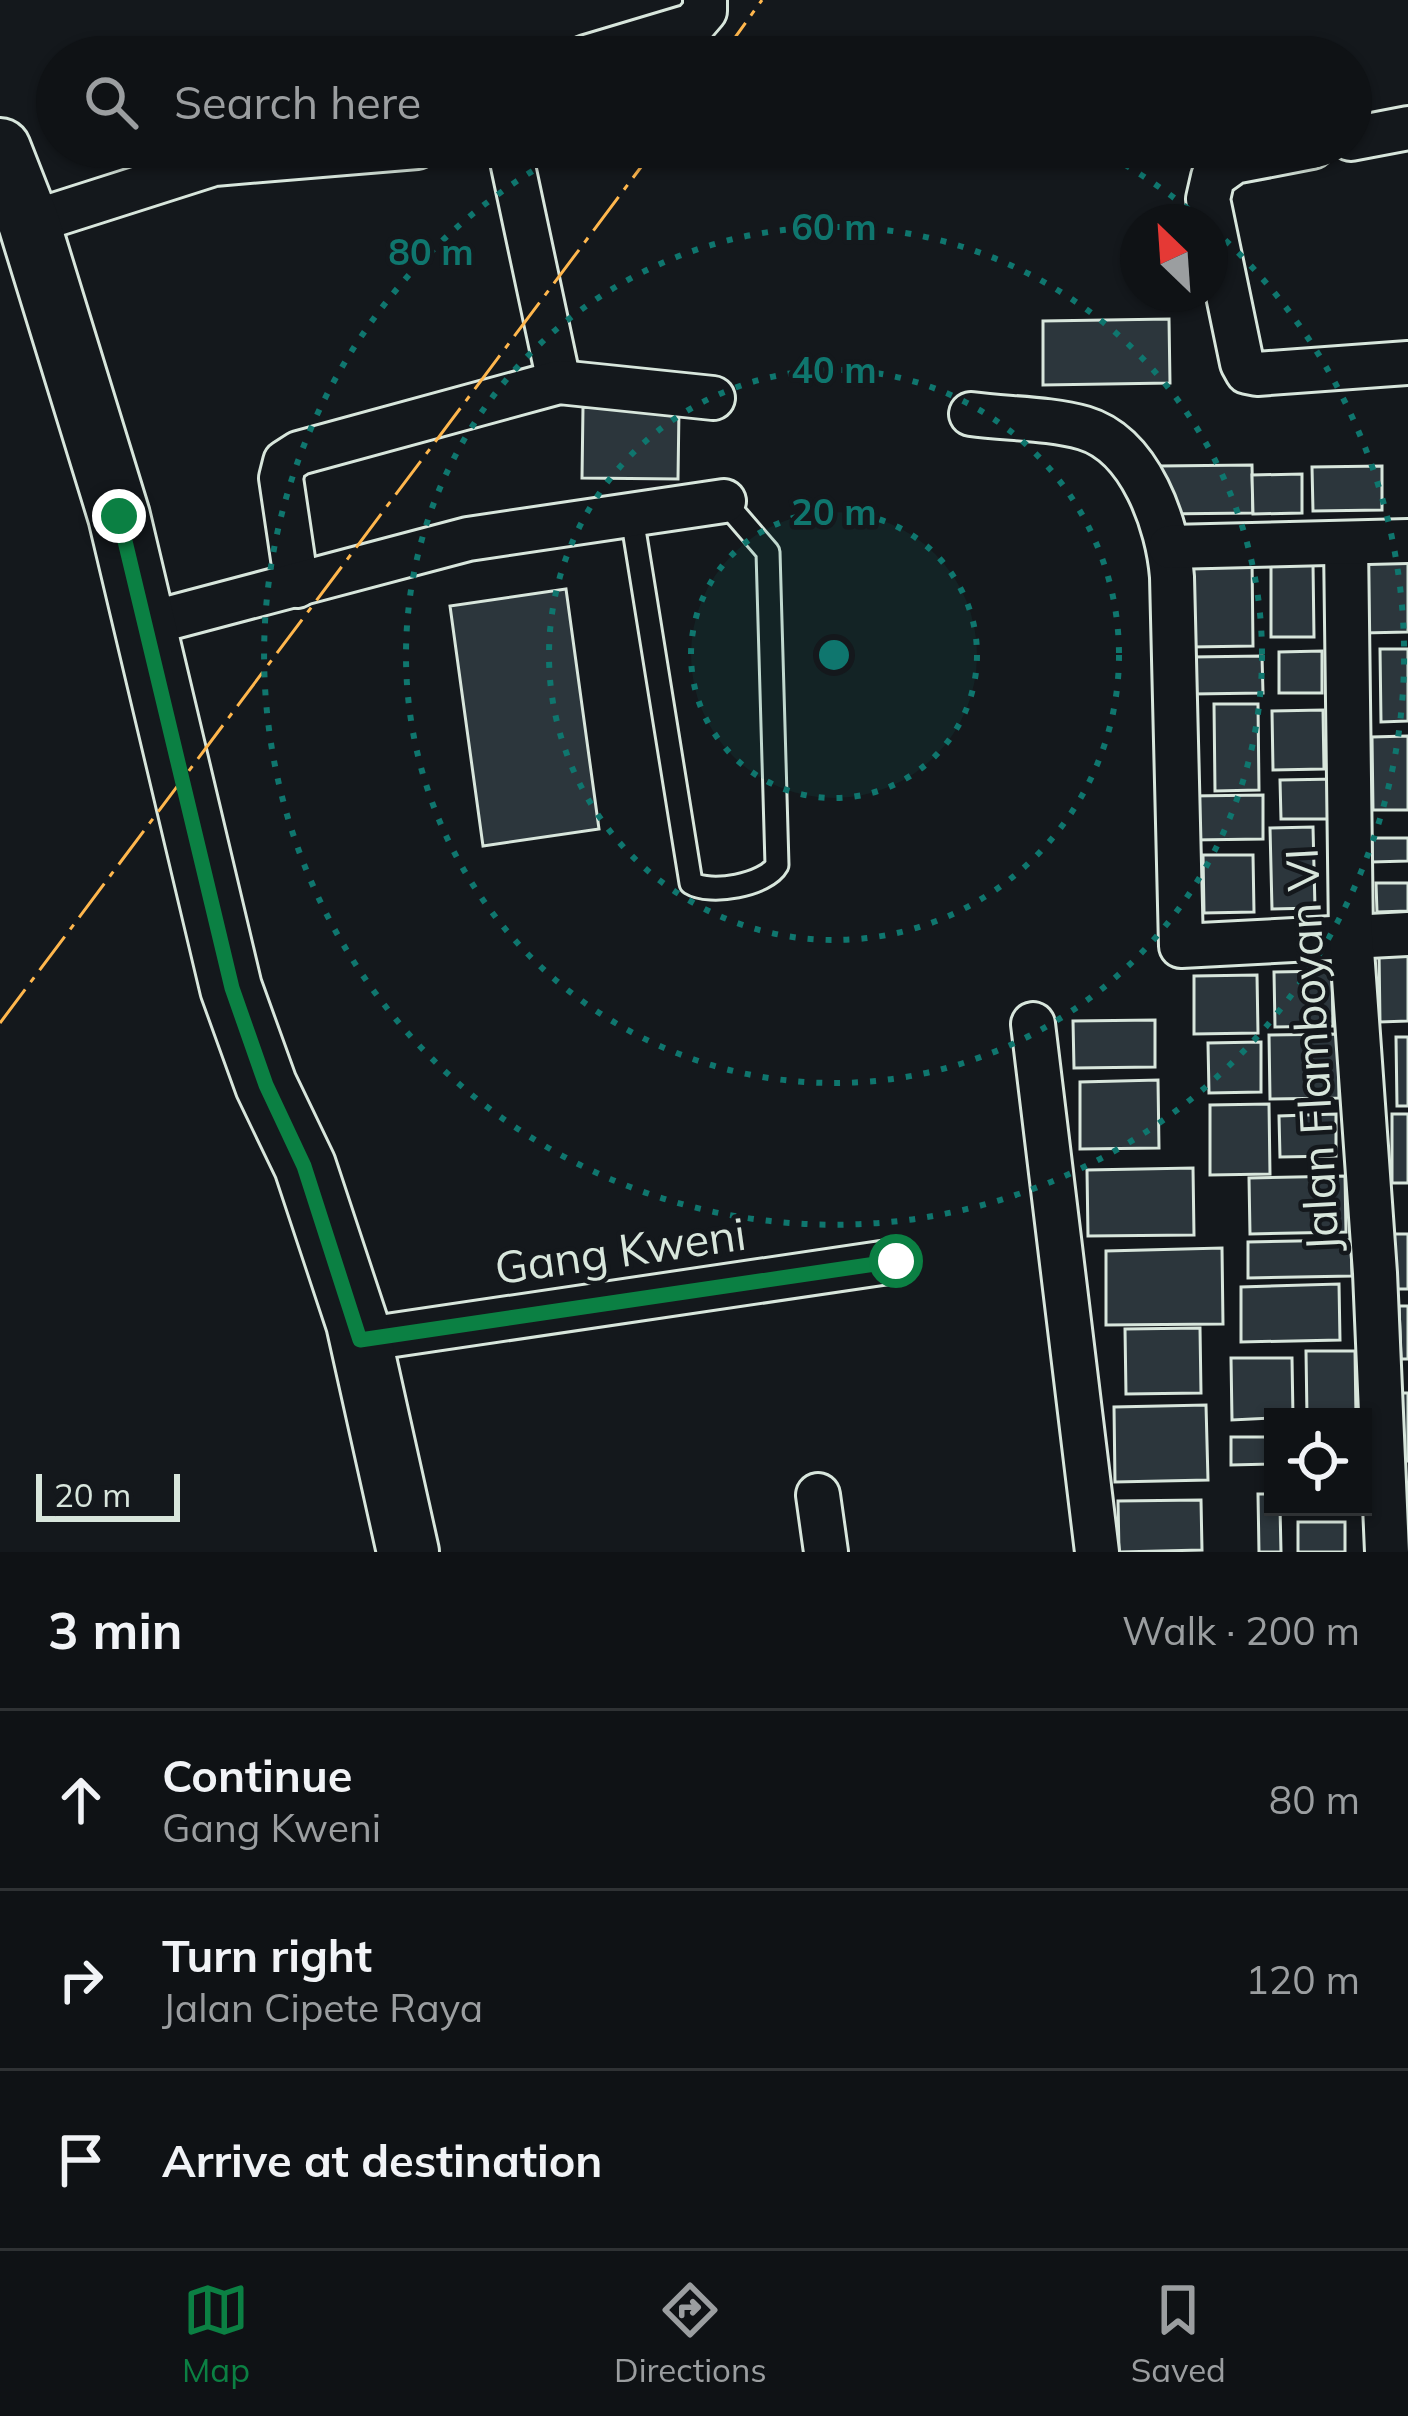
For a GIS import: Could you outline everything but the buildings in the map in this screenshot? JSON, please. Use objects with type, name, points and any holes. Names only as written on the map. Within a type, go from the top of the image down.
[{"type":"main road","points":[[0,149],[29,223],[147,624],[232,988],[266,1085],[304,1166],[360,1340],[408,1552]]},
{"type":"street","points":[[658,36],[693,26],[705,11],[705,0]]},
{"type":"street","points":[[1372,135],[1408,128]]},
{"type":"street","points":[[29,223],[201,168]]},
{"type":"street","points":[[513,168],[560,382]]},
{"type":"street","points":[[1227,168],[1214,177],[1208,199],[1247,372],[1408,363]]},
{"type":"street","points":[[297,586],[281,478],[291,457],[560,382],[713,398]]},
{"type":"street","points":[[970,414],[1087,429],[1136,468],[1170,547],[1181,946],[1408,934]]},
{"type":"street","points":[[147,624],[468,539],[631,511],[724,501]]},
{"type":"street","points":[[1170,547],[1408,541]]},
{"type":"street","name":"Jalan Flamboyan VI","points":[[1346,543],[1351,936],[1375,1273],[1387,1552]]},
{"type":"street","points":[[1033,1024],[1097,1552]]},
{"type":"street","name":"Gang Kweni","points":[[360,1340],[896,1261]]},
{"type":"street","points":[[818,1495],[826,1552]]},
{"type":"lane","points":[[631,511],[691,883],[707,890],[765,877],[777,865],[768,552],[724,501]]},
{"type":"power","points":[[736,36],[762,0]]},
{"type":"power","points":[[0,1023],[640,168]]},
{"type":"route","points":[[119,516],[196,822],[216,934],[245,1031],[304,1166],[335,1252],[360,1340],[896,1261]]}]
